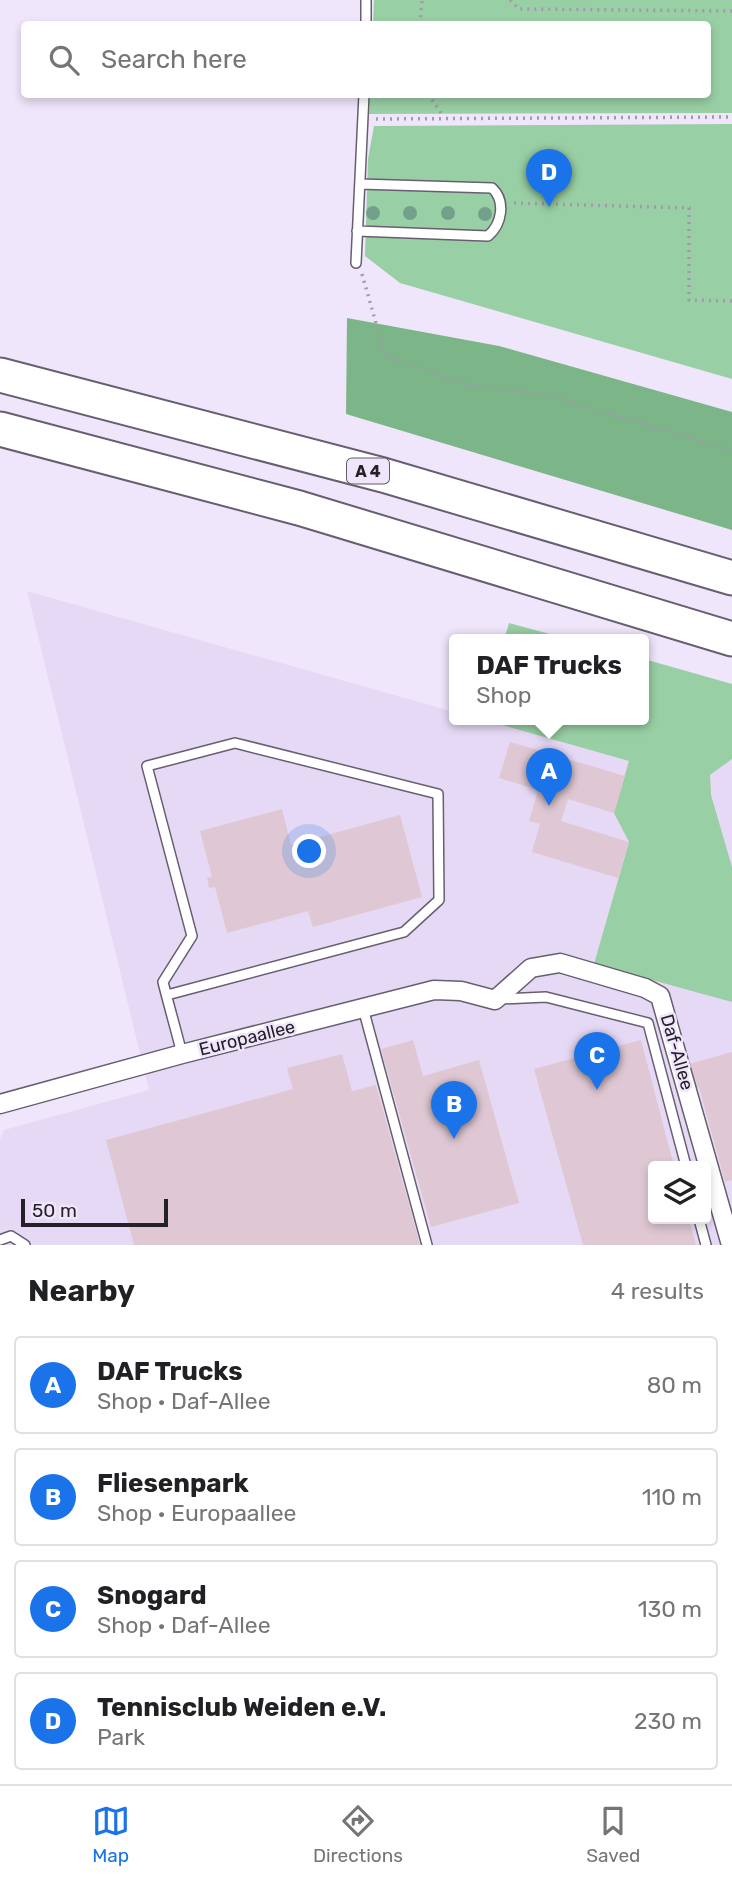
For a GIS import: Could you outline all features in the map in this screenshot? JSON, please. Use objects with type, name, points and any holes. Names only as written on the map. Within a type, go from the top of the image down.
[{"type":"highway","name":"A 4","points":[[0,375],[383,475],[732,578]]},
{"type":"highway","points":[[0,429],[299,508],[732,639]]},
{"type":"street","name":"Daf-Allee","points":[[495,1000],[531,968],[560,963],[645,988],[660,996],[731,1245]]},
{"type":"street","name":"Europaallee","points":[[0,1104],[434,990],[461,992],[495,1000]]},
{"type":"lane","points":[[366,0],[366,21]]},
{"type":"lane","points":[[356,263],[364,98]]},
{"type":"lane","points":[[357,231],[488,236],[498,223],[501,203],[500,195],[492,188],[360,184]]},
{"type":"lane","points":[[167,995],[404,932],[439,900],[438,794],[235,743],[147,766],[192,936],[163,982],[183,1054]]},
{"type":"lane","points":[[495,1000],[546,997],[648,1023],[684,1161]]},
{"type":"lane","points":[[363,1008],[427,1245]]},
{"type":"lane","points":[[700,1224],[706,1245]]},
{"type":"lane","points":[[0,1240],[11,1236],[25,1245]]},
{"type":"path","points":[[421,21],[422,0]]},
{"type":"path","points":[[510,0],[519,9],[732,11]]},
{"type":"path","points":[[431,98],[444,117]]},
{"type":"path","points":[[363,119],[732,117]]},
{"type":"path","points":[[520,203],[689,208],[688,300],[732,301]]},
{"type":"path","points":[[356,263],[362,273],[384,355],[464,384],[552,396],[732,451]]},
{"type":"shaded area","points":[[27,591],[449,711],[449,725],[502,725],[629,761],[710,775],[732,759],[732,1245],[0,1245],[0,1139],[4,1130],[149,1090]]},
{"type":"green space","points":[[374,0],[732,0],[732,113],[369,114],[370,98],[711,98],[711,21],[373,21]]},
{"type":"green space","points":[[732,124],[732,379],[400,283],[365,256],[368,159],[374,126]]},
{"type":"green space","points":[[347,318],[499,346],[732,412],[732,530],[346,414]]},
{"type":"green space","points":[[509,623],[550,634],[506,634]]},
{"type":"green space","points":[[649,660],[732,684],[732,759],[710,775],[711,795],[732,867],[732,1002],[594,964],[629,842],[614,813],[629,761],[502,725],[649,725]]},
{"type":"building","points":[[510,742],[625,776],[614,813],[568,799],[561,821],[629,842],[618,878],[532,852],[540,824],[529,821],[538,790],[499,778]]},
{"type":"building","points":[[282,809],[291,845],[400,815],[422,897],[313,927],[308,911],[227,933],[215,887],[209,888],[207,878],[212,877],[200,831]]},
{"type":"building","points":[[413,1040],[423,1076],[479,1060],[519,1203],[431,1227],[381,1049]]},
{"type":"building","points":[[641,1040],[673,1161],[648,1161],[648,1224],[690,1224],[696,1245],[583,1245],[534,1069]]},
{"type":"building","points":[[732,1052],[732,1180],[725,1182],[699,1087],[696,1088],[689,1064]]},
{"type":"building","points":[[342,1054],[352,1091],[376,1085],[420,1245],[134,1245],[106,1140],[293,1089],[287,1068]]},
{"type":"place","name":"Tennisclub Weiden e.V.","points":[[549,207]]},
{"type":"place","name":"DAF Trucks","points":[[549,806]]},
{"type":"place","name":"Snogard","points":[[597,1090]]},
{"type":"place","name":"Fliesenpark","points":[[454,1139]]}]
